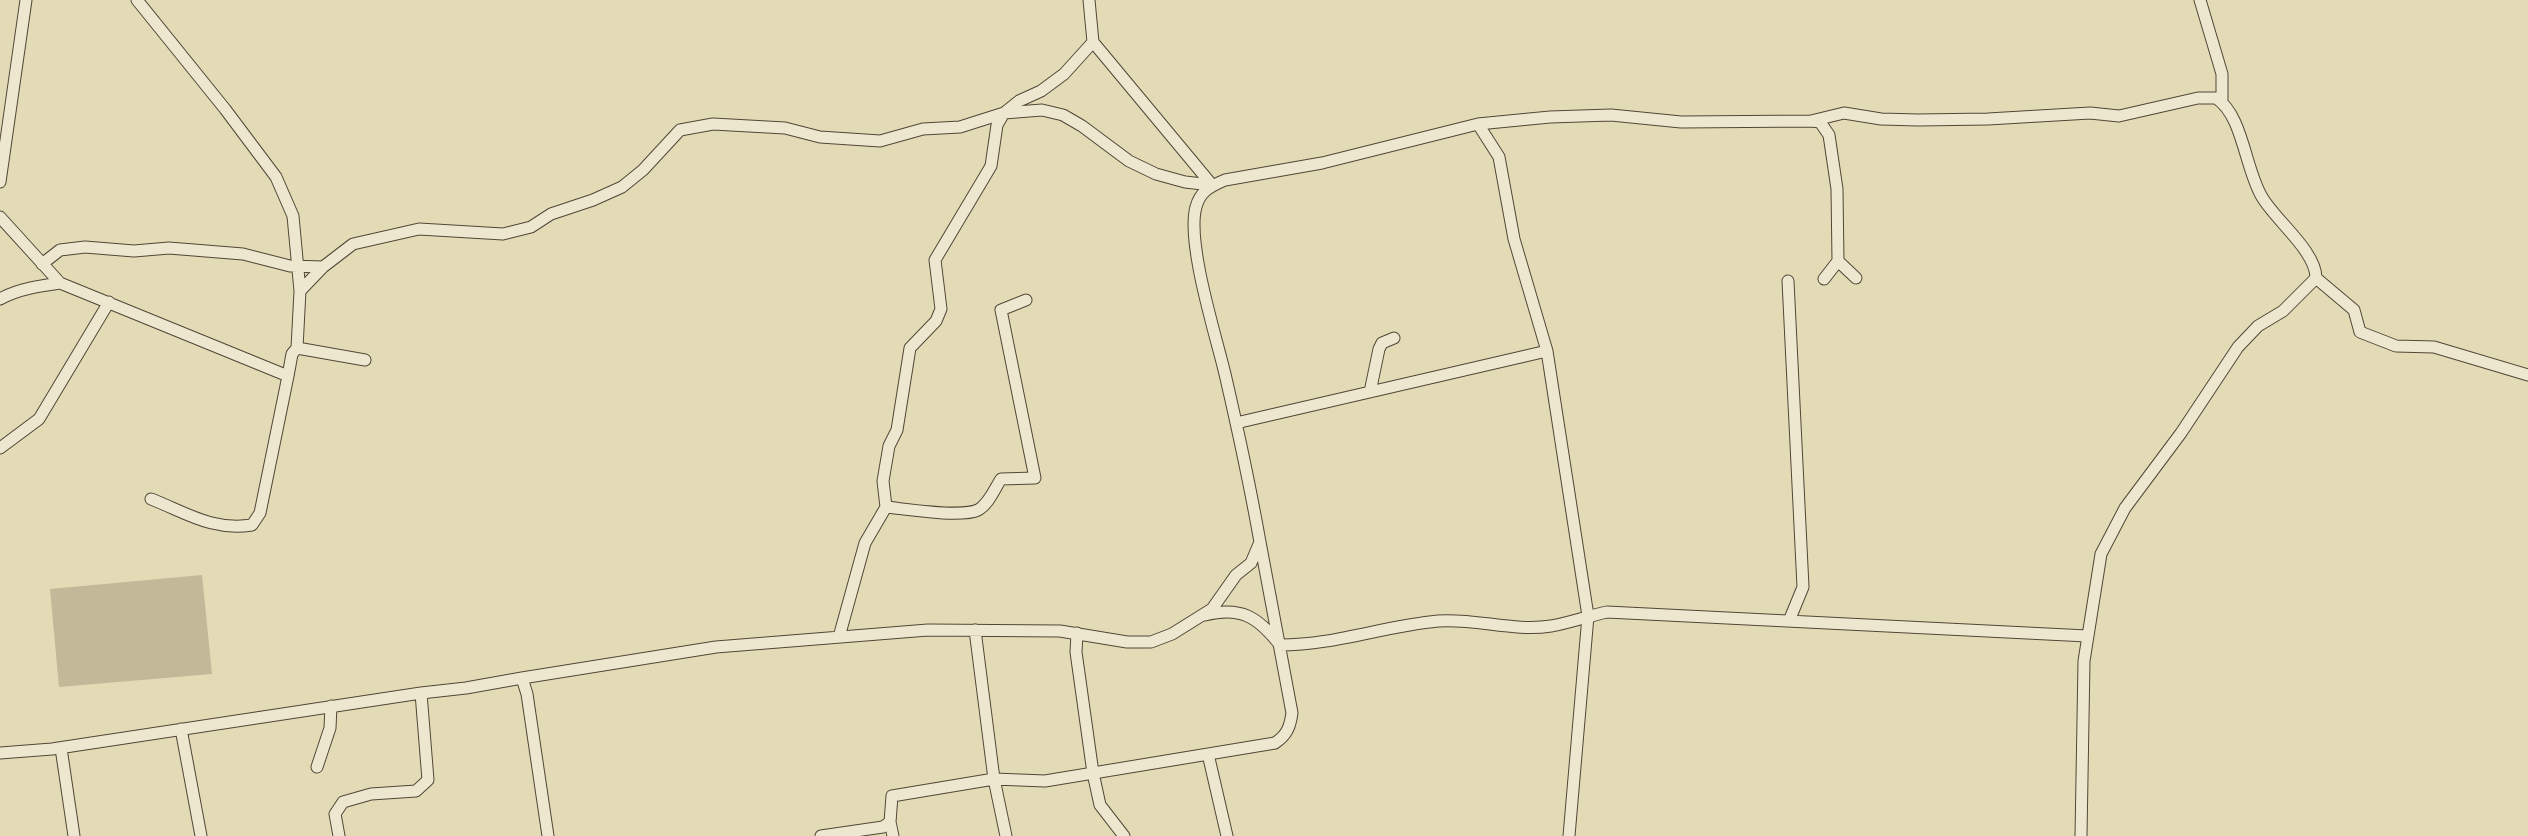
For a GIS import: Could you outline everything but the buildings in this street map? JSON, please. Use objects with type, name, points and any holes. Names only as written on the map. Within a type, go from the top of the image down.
[{"type":"street","points":[[0,182],[26,0]]},
{"type":"street","points":[[136,0],[225,109],[276,178],[293,216],[300,291],[297,348],[292,354],[260,513],[252,525],[238,527],[208,524],[151,499]]},
{"type":"street","points":[[1089,0],[1093,42],[1212,185]]},
{"type":"street","points":[[2200,0],[2222,74],[2222,102]]},
{"type":"street","points":[[839,637],[866,543],[886,507],[883,482],[889,446],[896,430],[910,348],[936,321],[941,309],[935,260],[991,166],[997,125],[1004,113],[1019,101],[1041,91],[1064,74],[1093,42]]},
{"type":"street","points":[[1811,121],[1844,112],[1881,119],[1918,120],[1988,120],[2090,113],[2120,116],[2207,96],[2216,98],[2222,102],[2236,126],[2250,172],[2261,196],[2275,217],[2289,230],[2316,268],[2316,278],[2283,311],[2258,326],[2238,346],[2181,433],[2125,508],[2101,554],[2084,661],[2081,836]]},
{"type":"street","points":[[300,291],[323,268],[353,244],[420,228],[503,234],[531,227],[551,214],[593,200],[622,187],[644,170],[680,130],[713,124],[785,128],[820,137],[880,141],[923,129],[960,127],[1004,113],[1042,110],[1063,116],[1082,126],[1129,161],[1156,174],[1181,181],[1212,185]]},
{"type":"street","points":[[894,836],[890,822],[892,796],[994,779],[1045,781],[1275,743],[1284,737],[1290,727],[1292,713],[1280,645],[1236,423],[1205,294],[1194,228],[1196,206],[1201,194],[1212,185],[1225,180],[1322,163],[1478,124],[1590,114],[1681,122],[1820,122],[1829,135],[1836,189],[1838,261],[1824,279]]},
{"type":"street","points":[[1478,124],[1499,157],[1514,238],[1547,351],[1588,616],[1569,836]]},
{"type":"street","points":[[1181,181],[1190,191],[1196,206]]},
{"type":"street","points":[[0,217],[60,283],[288,376]]},
{"type":"street","points":[[42,264],[60,250],[84,247],[134,251],[169,248],[243,254],[298,266],[323,268]]},
{"type":"street","points":[[1838,261],[1856,278]]},
{"type":"street","points":[[2316,278],[2354,310],[2360,332],[2396,346],[2434,347],[2528,375]]},
{"type":"street","points":[[1788,281],[1794,444],[1803,587],[1789,621]]},
{"type":"street","points":[[0,299],[28,289],[60,283]]},
{"type":"street","points":[[886,507],[940,513],[978,510],[989,500],[1001,479],[1035,478],[1001,310],[1026,300]]},
{"type":"street","points":[[0,448],[40,419],[109,302]]},
{"type":"street","points":[[1373,389],[1379,349],[1382,343],[1394,338]]},
{"type":"street","points":[[297,348],[365,360]]},
{"type":"street","points":[[1236,423],[1373,389],[1547,351]]},
{"type":"street","points":[[0,753],[61,748],[331,706],[466,688],[716,647],[928,630],[1060,631],[1128,642],[1150,642],[1172,634],[1212,609],[1236,575],[1251,563],[1260,542]]},
{"type":"street","points":[[1203,616],[1218,612],[1253,617],[1264,625],[1280,645]]},
{"type":"street","points":[[1280,645],[1304,645],[1341,640],[1395,628],[1439,621],[1475,622],[1516,627],[1551,626],[1606,612],[2087,636]]},
{"type":"street","points":[[975,630],[994,779],[1006,836]]},
{"type":"street","points":[[1078,633],[1076,652],[1093,773],[1100,805],[1124,836]]},
{"type":"street","points":[[522,678],[527,694],[548,836]]},
{"type":"street","points":[[339,836],[335,814],[343,802],[371,794],[416,791],[428,780],[421,693]]},
{"type":"street","points":[[317,767],[330,728],[331,706]]},
{"type":"street","points":[[181,729],[201,836]]},
{"type":"street","points":[[61,748],[74,836]]},
{"type":"street","points":[[1208,754],[1227,836]]},
{"type":"street","points":[[821,836],[872,829],[890,822]]},
{"type":"shaded area","points":[[202,575],[212,674],[59,687],[50,589]]}]
